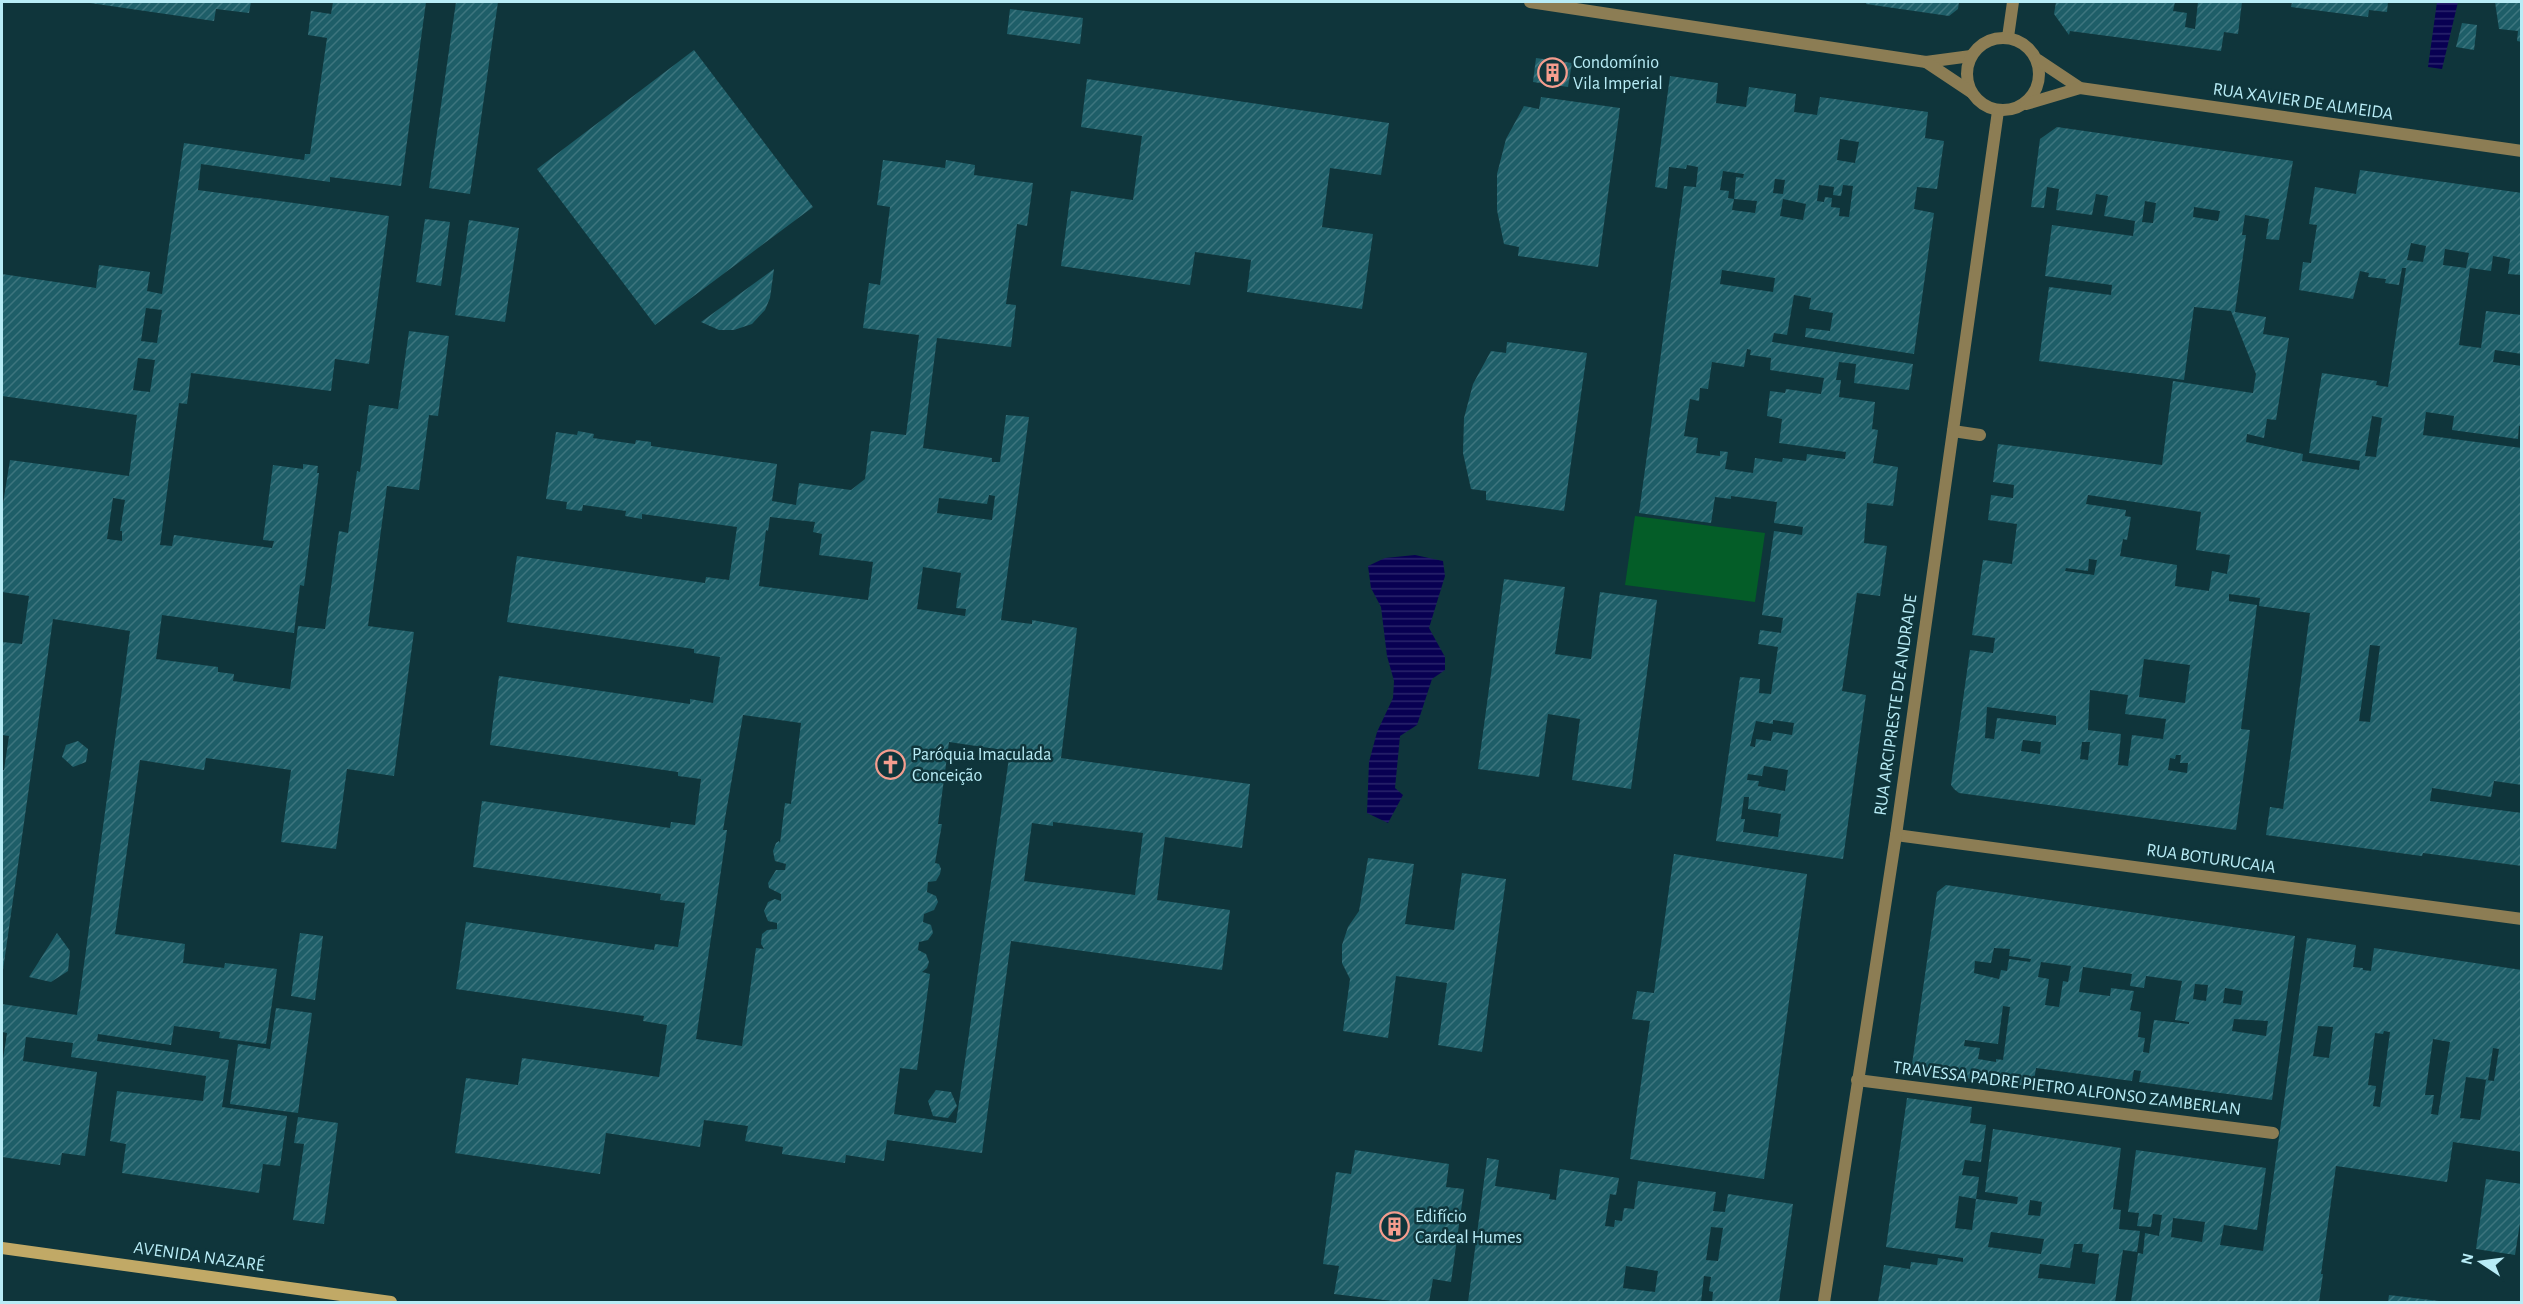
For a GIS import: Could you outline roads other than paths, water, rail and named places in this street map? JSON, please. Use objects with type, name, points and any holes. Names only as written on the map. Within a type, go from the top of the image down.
[{"type":"main road","name":"AVENIDA NAZARÉ","points":[[2,1248],[391,1302]]},
{"type":"street","points":[[1530,2],[1926,62],[1971,56]]},
{"type":"street","points":[[2008,37],[2013,2]]},
{"type":"street","points":[[1926,62],[1971,92],[1983,105],[1998,111],[2012,110],[2026,104],[2039,84],[2038,60],[2026,45],[2008,37],[1994,38],[1980,45],[1971,56],[1966,74],[1971,92]]},
{"type":"street","name":"RUA XAVIER DE ALMEIDA","points":[[2038,60],[2080,88]]},
{"type":"street","name":"RUA XAVIER DE ALMEIDA","points":[[2026,104],[2080,88],[2522,151]]},
{"type":"street","name":"RUA ARCIPRESTE DE ANDRADE","points":[[1824,1302],[1896,835],[1998,111]]},
{"type":"street","points":[[1953,431],[1980,435]]},
{"type":"street","name":"RUA BOTURUCAIA","points":[[1896,835],[2522,919]]},
{"type":"street","name":"TRAVESSA PADRE PIETRO ALFONSO ZAMBERLAN","points":[[1857,1080],[2273,1133]]},
{"type":"place","name":"Condomínio Vila Imperial","points":[[1552,73]]},
{"type":"place","name":"Paróquia Imaculada Conceição","points":[[891,765]]},
{"type":"place","name":"Edifício Cardeal Humes","points":[[1394,1227]]}]
